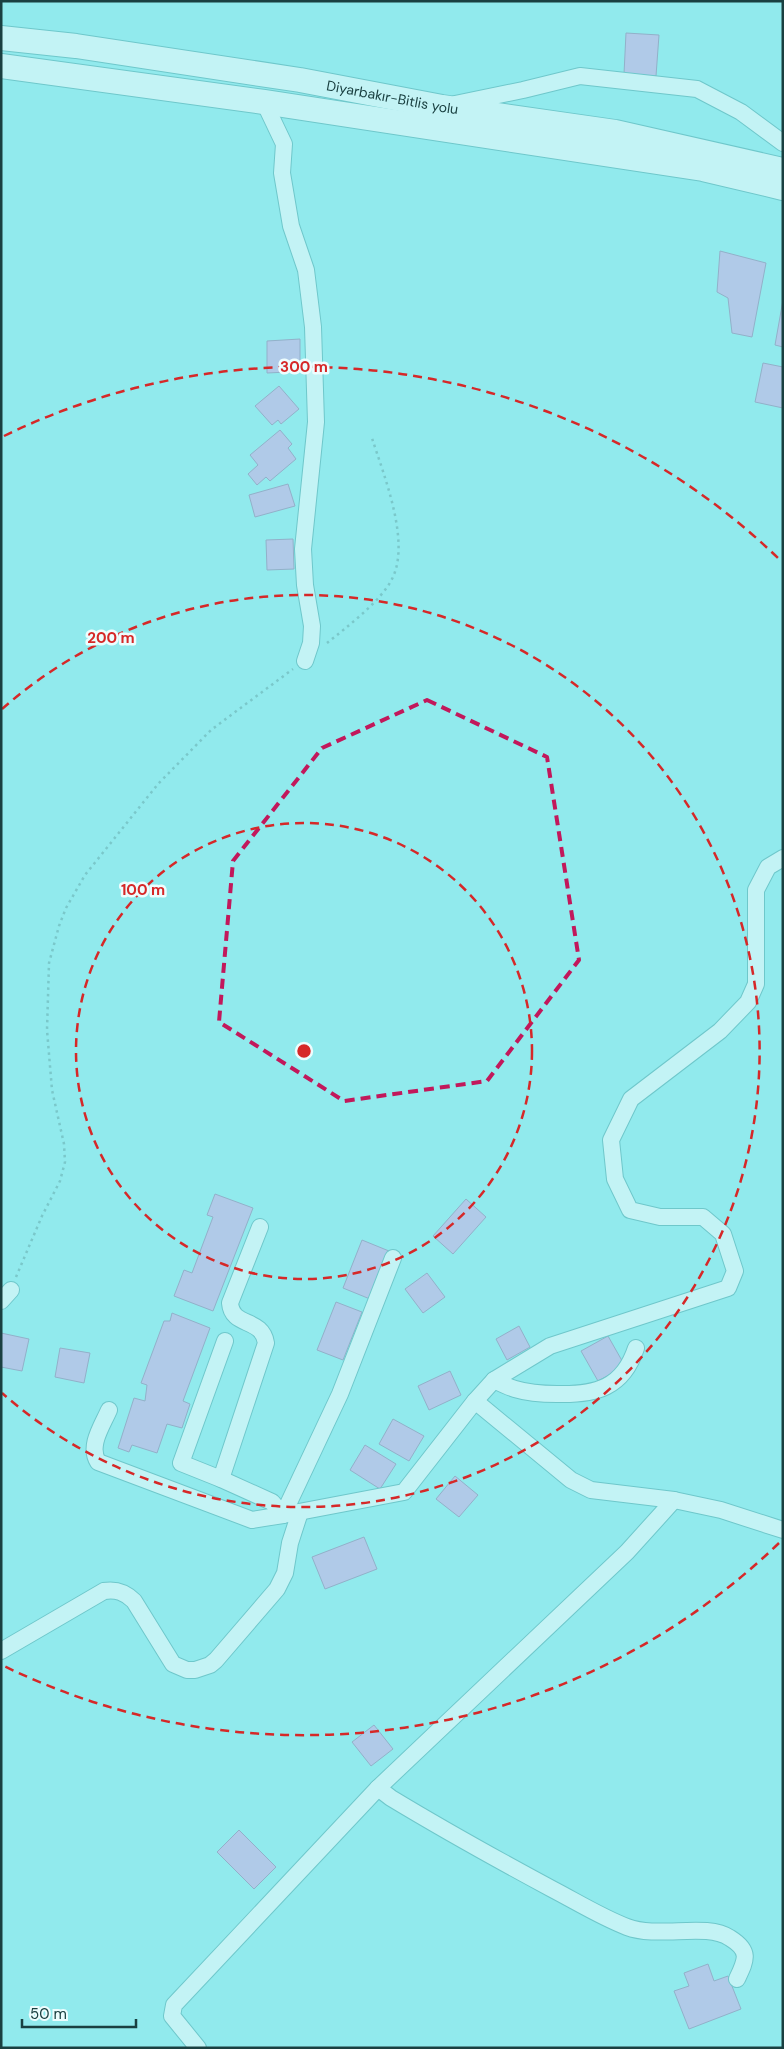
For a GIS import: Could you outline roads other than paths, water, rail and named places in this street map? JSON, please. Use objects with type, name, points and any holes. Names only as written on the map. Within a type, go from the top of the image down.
[{"type":"highway","name":"Diyarbakır-Bitlis yolu","points":[[1,38],[76,46],[300,80],[442,106],[615,132],[783,170]]},
{"type":"highway","name":"Diyarbakır-Bitlis yolu","points":[[1,66],[264,102],[703,169],[783,188]]},
{"type":"street","points":[[442,106],[523,90],[580,76],[697,88],[741,112],[783,143]]},
{"type":"street","points":[[264,102],[284,144],[282,173],[291,226],[306,270],[313,328],[316,422],[303,548],[305,585],[312,626],[312,643],[305,660]]},
{"type":"street","points":[[109,1410],[94,1446],[94,1453],[98,1462],[252,1520],[404,1492],[475,1400],[494,1380],[550,1346],[728,1288],[736,1271],[723,1234],[703,1217],[660,1217],[630,1210],[615,1179],[611,1140],[631,1099],[720,1031],[748,1002],[756,984],[756,890],[768,867],[783,858]]},
{"type":"street","points":[[221,1479],[266,1343],[263,1331],[237,1318],[230,1303],[260,1227]]},
{"type":"street","points":[[283,1515],[340,1394],[393,1258]]},
{"type":"street","points":[[225,1341],[181,1463],[272,1502],[283,1515]]},
{"type":"street","points":[[494,1380],[514,1389],[538,1393],[571,1394],[591,1392],[602,1389],[620,1376],[636,1348]]},
{"type":"street","points":[[475,1400],[571,1480],[591,1490],[674,1500],[721,1510],[783,1530]]},
{"type":"street","points":[[198,2048],[172,2016],[174,2005],[378,1788],[627,1552],[674,1500]]},
{"type":"street","points":[[1,1651],[104,1591],[115,1590],[128,1595],[134,1601],[173,1664],[187,1670],[210,1665],[277,1588],[285,1573],[290,1543],[300,1512]]},
{"type":"street","points":[[378,1788],[391,1798],[486,1854],[618,1924],[653,1932],[716,1931],[731,1938],[741,1946],[745,1954],[745,1962],[737,1979]]}]
